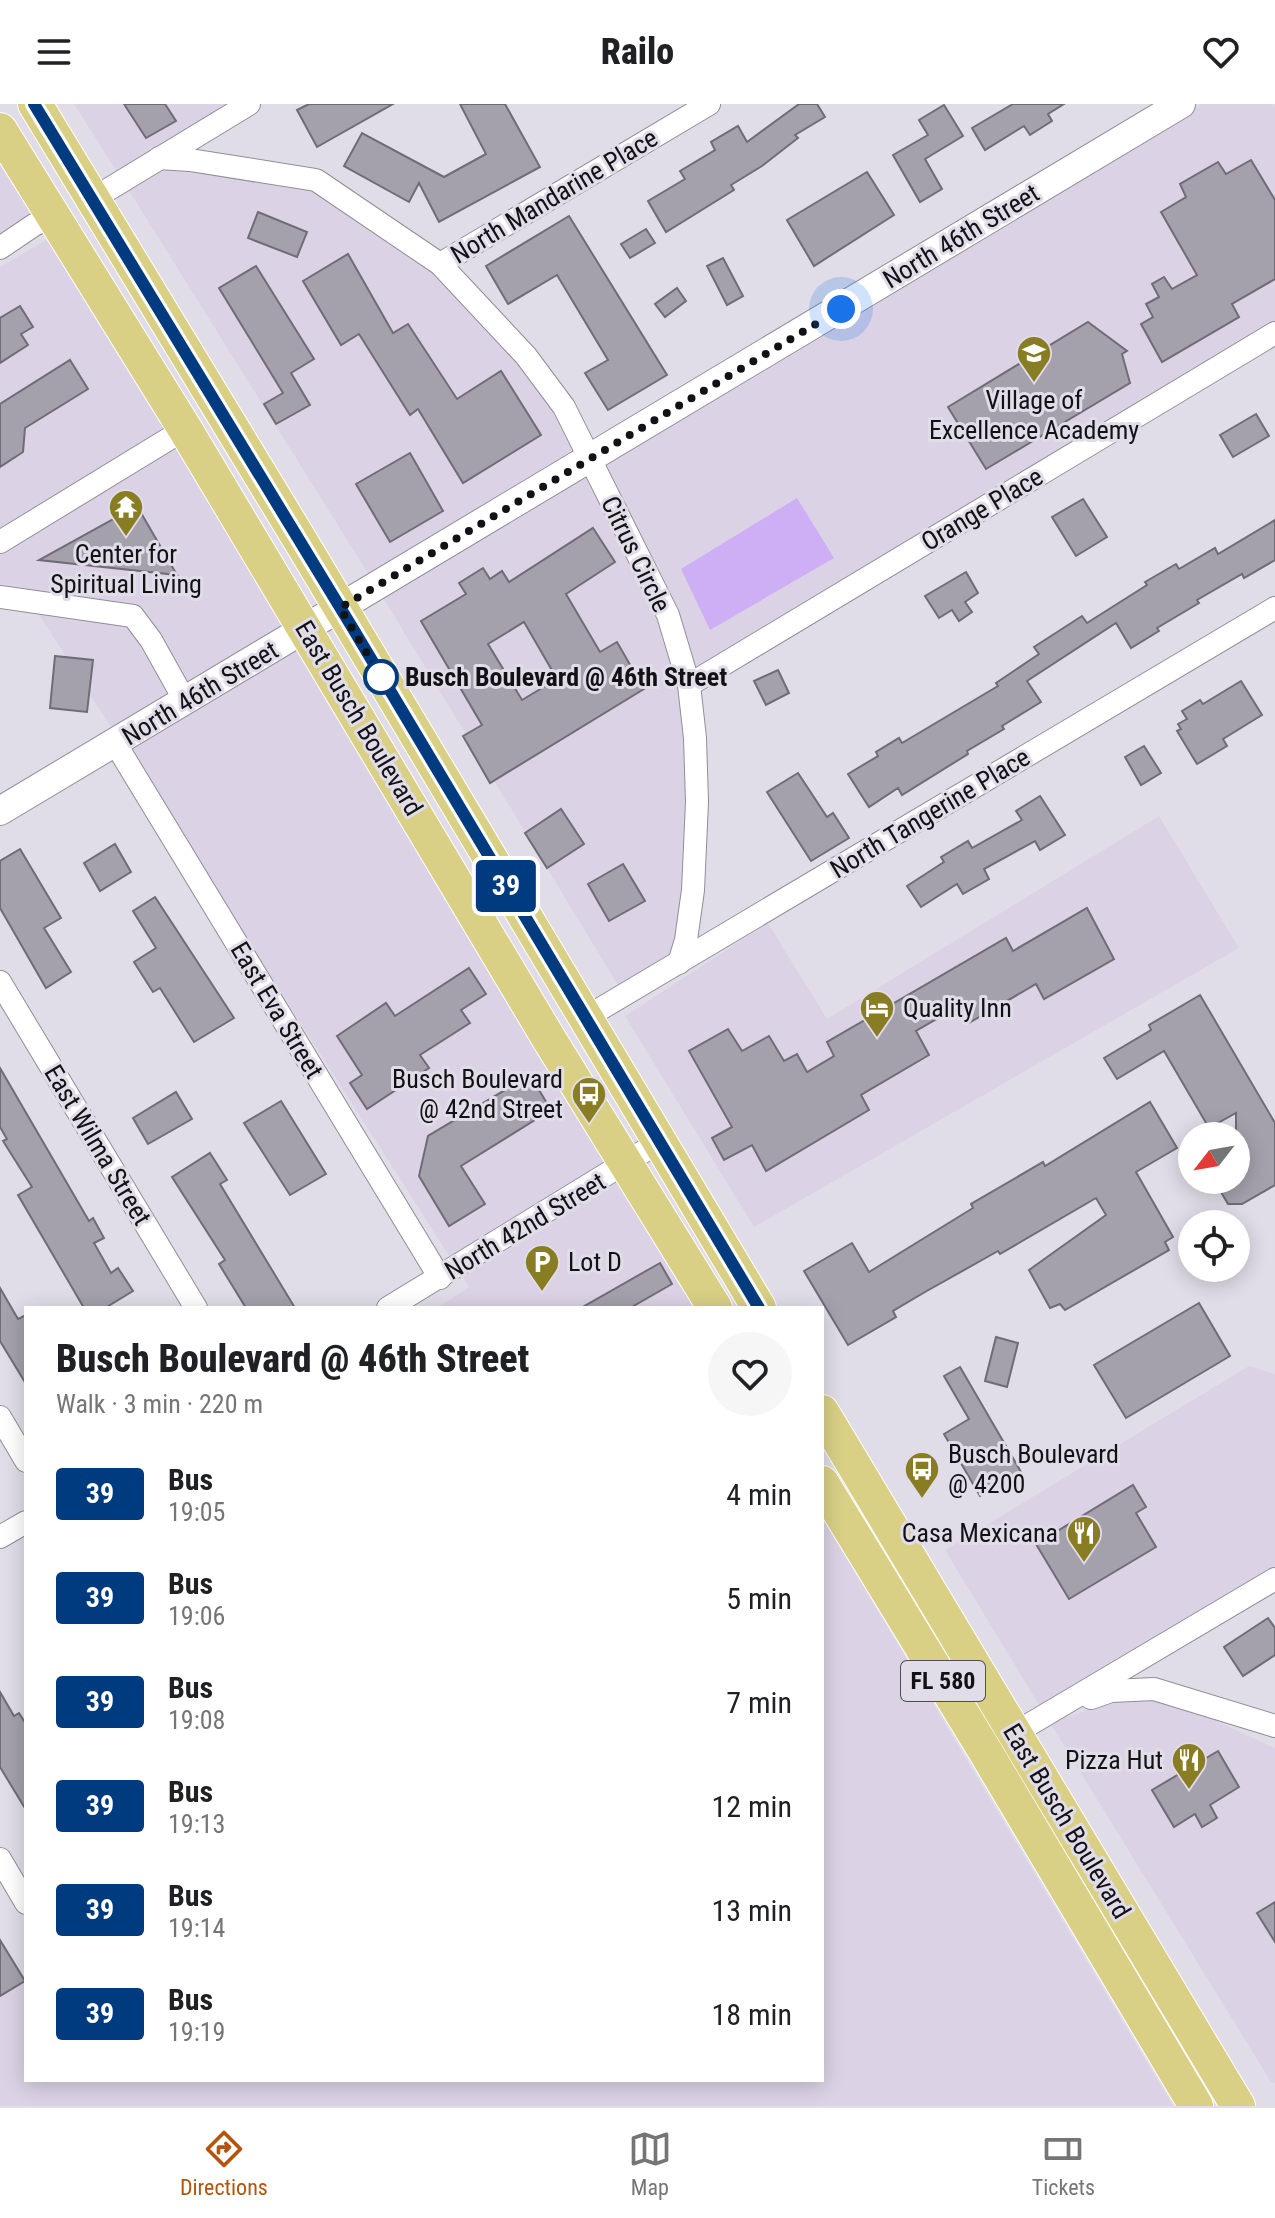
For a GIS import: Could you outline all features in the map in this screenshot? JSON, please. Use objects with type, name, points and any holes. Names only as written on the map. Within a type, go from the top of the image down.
[{"type":"main road","points":[[19,104],[41,143],[69,163]]},
{"type":"main road","name":"East Busch Boulevard","points":[[35,104],[758,1306]]},
{"type":"main road","name":"East Busch Boulevard","points":[[0,130],[185,429],[549,1039],[714,1306]]},
{"type":"main road","points":[[52,217],[85,228],[103,246],[167,352],[192,365]]},
{"type":"main road","name":"East Busch Boulevard","points":[[824,1415],[1238,2106]]},
{"type":"main road","name":"East Busch Boulevard","points":[[824,1486],[1196,2106]]},
{"type":"main road","points":[[865,1553],[908,1592],[989,1718],[1015,1733]]},
{"type":"street","points":[[91,200],[249,104]]},
{"type":"street","name":"North Mandarine Place","points":[[440,264],[709,104]]},
{"type":"street","name":"North 46th Street","points":[[0,811],[1181,104]]},
{"type":"street","name":"Citrus Circle","points":[[159,158],[316,180],[440,264],[526,356],[564,407],[668,615],[689,685],[697,802],[693,890],[686,940],[679,963]]},
{"type":"street","points":[[0,248],[52,217]]},
{"type":"street","name":"Orange Place","points":[[689,685],[1275,333]]},
{"type":"street","points":[[0,542],[185,429]]},
{"type":"street","points":[[0,597],[133,616],[151,640],[185,701]]},
{"type":"street","name":"North Tangerine Place","points":[[585,1018],[1275,608]]},
{"type":"street","name":"East Eva Street","points":[[115,743],[440,1278]]},
{"type":"street","name":"East Wilma Street","points":[[0,982],[195,1306]]},
{"type":"street","name":"North 42nd Street","points":[[391,1306],[659,1142]]},
{"type":"street","points":[[0,1417],[24,1458]]},
{"type":"street","points":[[0,1537],[24,1523]]},
{"type":"street","points":[[1015,1733],[1275,1579]]},
{"type":"street","points":[[1052,1711],[1111,1691],[1154,1689],[1275,1726]]},
{"type":"street","points":[[0,1859],[24,1900]]},
{"type":"shaded area","points":[[74,104],[229,104],[157,147],[150,147],[149,152],[117,172]]},
{"type":"shaded area","points":[[1201,104],[1272,104],[1275,108],[1275,321],[696,669],[678,610],[604,463]]},
{"type":"shaded area","points":[[0,152],[41,220],[0,243]]},
{"type":"shaded area","points":[[161,169],[188,170],[311,190],[358,220],[432,272],[517,363],[554,413],[576,457],[371,578],[128,189]]},
{"type":"shaded area","points":[[51,237],[170,426],[0,530],[0,267]]},
{"type":"shaded area","points":[[181,444],[291,626],[189,687],[162,635],[143,609],[0,584],[0,554]]},
{"type":"shaded area","points":[[584,475],[657,619],[678,689],[684,739],[686,803],[682,890],[675,939],[670,957],[619,987],[382,596]]},
{"type":"shaded area","points":[[797,498],[834,558],[710,630],[681,569]]},
{"type":"shaded area","points":[[38,613],[127,626],[142,646],[170,699],[114,732]]},
{"type":"shaded area","points":[[301,644],[610,1162],[451,1259],[254,950],[130,746]]},
{"type":"shaded area","points":[[1159,816],[1239,948],[754,1227],[625,1016],[768,923],[827,1019]]},
{"type":"shaded area","points":[[621,1179],[696,1306],[440,1306],[469,1287],[462,1276]]},
{"type":"shaded area","points":[[1249,1366],[1275,1374],[1275,1567],[1039,1705],[945,1550]]},
{"type":"shaded area","points":[[824,1520],[1173,2106],[0,2106],[0,1995],[24,1979],[24,2082],[824,2082]]},
{"type":"shaded area","points":[[1151,1700],[1203,1715],[1275,1748],[1275,2083],[1271,2082],[1050,1723],[1112,1701]]},
{"type":"building","points":[[124,104],[165,104],[176,121],[146,138]]},
{"type":"building","points":[[309,104],[393,104],[317,147],[297,110]]},
{"type":"building","points":[[460,104],[505,104],[540,167],[439,222],[419,183],[409,202],[344,166],[362,133],[444,177],[486,154]]},
{"type":"building","points":[[799,104],[817,104],[825,117],[795,135],[798,138],[731,185],[734,190],[666,232],[648,201],[685,179],[680,171],[715,150],[711,142],[738,126],[747,142]]},
{"type":"building","points":[[1013,104],[1064,104],[1048,114],[1052,121],[1030,135],[1024,126],[985,150],[972,128]]},
{"type":"building","points":[[944,105],[963,136],[925,159],[942,189],[920,202],[893,155],[928,135],[919,120]]},
{"type":"building","points":[[1251,160],[1275,200],[1275,279],[1232,304],[1239,317],[1162,362],[1141,324],[1153,317],[1146,304],[1159,297],[1152,284],[1164,277],[1172,289],[1197,275],[1161,212],[1186,197],[1180,184],[1218,162],[1226,174]]},
{"type":"building","points":[[867,172],[894,215],[814,266],[787,220]]},
{"type":"building","points":[[258,212],[307,232],[297,257],[248,238]]},
{"type":"building","points":[[569,216],[667,375],[608,410],[585,373],[608,360],[557,275],[508,304],[486,266]]},
{"type":"building","points":[[646,229],[655,243],[630,258],[621,244]]},
{"type":"building","points":[[348,254],[393,333],[408,324],[457,399],[501,371],[541,435],[463,483],[418,409],[410,415],[359,334],[341,345],[303,281]]},
{"type":"building","points":[[723,258],[743,296],[727,305],[707,266]]},
{"type":"building","points":[[256,266],[314,359],[291,373],[310,405],[276,424],[264,404],[283,393],[219,288]]},
{"type":"building","points":[[677,288],[686,301],[665,317],[655,304]]},
{"type":"building","points":[[20,306],[33,327],[21,334],[28,345],[0,363],[0,318]]},
{"type":"building","points":[[1088,322],[1127,351],[1122,354],[1130,383],[986,469],[948,407]]},
{"type":"building","points":[[70,360],[88,389],[25,428],[23,452],[0,467],[0,404]]},
{"type":"building","points":[[1256,414],[1269,436],[1233,457],[1220,435]]},
{"type":"building","points":[[410,453],[443,511],[390,542],[356,484]]},
{"type":"building","points":[[1083,499],[1107,537],[1076,556],[1052,517]]},
{"type":"building","points":[[137,506],[177,575],[39,560]]},
{"type":"building","points":[[1275,520],[1275,560],[1244,578],[1242,574],[1197,600],[1199,603],[1131,648],[1116,623],[1027,681],[1041,702],[1002,726],[1004,729],[967,751],[968,754],[902,795],[898,788],[869,807],[848,774],[878,756],[876,752],[899,738],[902,743],[998,686],[996,683],[1039,654],[1034,647],[1082,616],[1087,623],[1176,564],[1179,569],[1215,548],[1218,554]]},
{"type":"building","points":[[593,528],[615,562],[566,594],[600,652],[617,642],[644,689],[490,783],[463,736],[482,725],[421,621],[466,594],[459,583],[483,568],[490,579],[502,571],[509,582]],"holes":[[[524,622],[557,679],[522,700],[488,644]]]},
{"type":"building","points":[[966,572],[978,593],[965,602],[972,612],[959,621],[952,610],[939,618],[925,596]]},
{"type":"building","points":[[55,656],[93,660],[87,712],[50,708]]},
{"type":"building","points":[[778,670],[789,693],[766,705],[754,681]]},
{"type":"building","points":[[1241,681],[1262,715],[1223,739],[1227,746],[1197,764],[1177,731],[1181,729],[1178,724],[1187,719],[1182,711],[1200,700],[1203,704]]},
{"type":"building","points":[[1144,746],[1161,773],[1141,785],[1125,757]]},
{"type":"building","points":[[798,773],[827,817],[833,813],[849,838],[811,861],[767,792]]},
{"type":"building","points":[[1040,796],[1065,835],[1040,850],[1035,841],[984,869],[989,879],[963,894],[957,884],[921,907],[907,886],[944,862],[941,857],[968,841],[972,848],[1022,820],[1016,811]]},
{"type":"building","points":[[561,809],[584,844],[547,868],[525,833]]},
{"type":"building","points":[[115,844],[131,872],[100,891],[84,863]]},
{"type":"building","points":[[20,849],[61,918],[44,928],[71,972],[46,988],[0,908],[0,861]]},
{"type":"building","points":[[623,864],[645,901],[609,921],[588,884]]},
{"type":"building","points":[[155,897],[234,1018],[194,1042],[160,988],[153,992],[134,962],[156,948],[133,911]]},
{"type":"building","name":"Quality Inn","points":[[1087,908],[1114,959],[1044,999],[1036,984],[969,1023],[959,1006],[916,1031],[929,1055],[861,1095],[869,1110],[766,1171],[752,1145],[724,1160],[712,1138],[732,1127],[689,1051],[728,1029],[742,1051],[769,1036],[784,1061],[797,1054],[807,1072],[834,1056],[827,1042],[1006,938],[1013,951]]},
{"type":"building","points":[[469,968],[486,994],[461,1010],[470,1023],[420,1055],[429,1068],[367,1109],[350,1083],[362,1075],[337,1036],[386,1003],[395,1016]]},
{"type":"building","points":[[1200,995],[1275,1123],[1275,1185],[1242,1204],[1228,1204],[1222,1194],[1250,1194],[1250,1122],[1236,1122],[1236,1113],[1220,1122],[1205,1122],[1164,1051],[1117,1079],[1104,1058],[1151,1030],[1149,1025]]},
{"type":"building","points":[[0,1068],[89,1221],[93,1218],[104,1238],[94,1243],[111,1273],[118,1268],[133,1291],[108,1306],[83,1306],[18,1195],[32,1187],[3,1141],[7,1139],[0,1127]]},
{"type":"building","points":[[530,1075],[551,1110],[461,1166],[485,1204],[449,1226],[419,1176],[428,1136]]},
{"type":"building","points":[[176,1092],[192,1119],[148,1144],[133,1118]]},
{"type":"building","points":[[281,1101],[326,1174],[290,1195],[244,1123]]},
{"type":"building","points":[[1150,1102],[1177,1148],[1136,1172],[1173,1237],[1165,1242],[1169,1250],[1065,1310],[1060,1304],[1050,1308],[1029,1270],[1106,1215],[1096,1198],[1000,1254],[998,1251],[925,1292],[893,1311],[896,1317],[848,1345],[804,1271],[852,1243],[869,1272],[973,1208],[971,1204],[1043,1162],[1045,1166]]},
{"type":"building","points":[[210,1153],[227,1180],[220,1184],[294,1306],[245,1306],[219,1264],[225,1260],[172,1177]]},
{"type":"building","points":[[660,1263],[672,1284],[634,1306],[585,1306]]},
{"type":"building","points":[[0,1288],[18,1319],[24,1316],[24,1381],[0,1341]]},
{"type":"building","points":[[1199,1303],[1230,1356],[1126,1418],[1094,1365]]},
{"type":"building","points":[[996,1337],[1018,1343],[1007,1387],[985,1381]]},
{"type":"building","points":[[960,1367],[1021,1472],[980,1496],[944,1434],[969,1419],[944,1376]]},
{"type":"building","points":[[1133,1485],[1146,1507],[1136,1513],[1156,1547],[1069,1599],[1036,1544]]},
{"type":"building","points":[[1268,1618],[1275,1628],[1275,1655],[1243,1676],[1224,1647]]},
{"type":"building","points":[[0,1692],[14,1716],[19,1713],[24,1721],[24,1807],[0,1767]]},
{"type":"building","points":[[1218,1751],[1239,1787],[1210,1805],[1217,1818],[1202,1827],[1195,1814],[1174,1827],[1152,1790]]},
{"type":"building","points":[[1275,1902],[1275,1942],[1257,1913]]},
{"type":"building","points":[[0,1940],[24,1982],[0,1996]]},
{"type":"bus line","name":"39","points":[[34,104],[352,627],[758,1306]]},
{"type":"place","name":"Village of Excellence Academy","points":[[1034,384]]},
{"type":"place","name":"Center for Spiritual Living","points":[[126,538]]},
{"type":"place","name":"Busch Boulevard @ 46th Street","points":[[381,677]]},
{"type":"place","name":"Quality Inn","points":[[877,1039]]},
{"type":"place","name":"Busch Boulevard @ 42nd Street","points":[[589,1125]]},
{"type":"place","name":"Lot D","points":[[542,1293]]},
{"type":"place","name":"Busch Boulevard @ 4200","points":[[922,1500]]},
{"type":"place","name":"Casa Mexicana","points":[[1084,1564]]},
{"type":"place","name":"Pizza Hut","points":[[1189,1791]]},
{"type":"route","points":[[381,677],[340,608],[841,309]]}]
